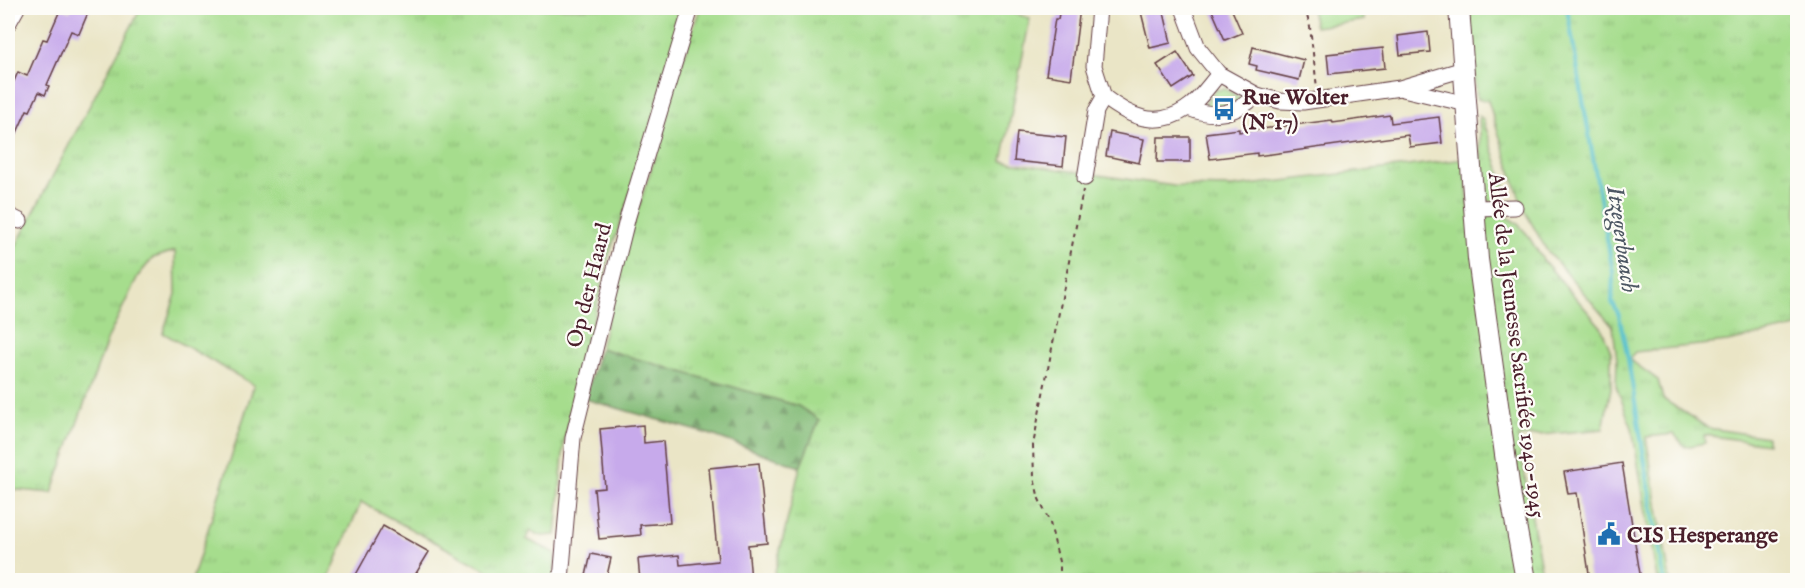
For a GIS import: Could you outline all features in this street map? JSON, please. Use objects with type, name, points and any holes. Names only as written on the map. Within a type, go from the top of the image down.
[{"type":"main road","name":"Allée de la Jeunesse Sacrifiée 1940-1945","points":[[1459,8],[1478,259],[1511,498],[1526,580]]},
{"type":"street","points":[[8,24],[17,8]]},
{"type":"street","name":"Op der Haard","points":[[561,580],[573,438],[628,216],[691,8]]},
{"type":"street","points":[[1099,8],[1094,66],[1104,97],[1124,112],[1135,117],[1150,119],[1169,117],[1188,108],[1219,74]]},
{"type":"street","points":[[1183,8],[1198,48],[1219,74],[1257,95],[1280,101],[1303,102],[1400,88],[1464,69]]},
{"type":"street","points":[[1400,88],[1467,104]]},
{"type":"street","points":[[1188,108],[1198,112],[1222,114],[1244,107],[1257,95]]},
{"type":"street","points":[[1085,178],[1096,111],[1104,97]]},
{"type":"street","points":[[1474,208],[1515,207]]},
{"type":"path","points":[[1311,8],[1305,8],[1310,27],[1317,89]]},
{"type":"path","points":[[1060,580],[1060,566],[1050,523],[1039,499],[1034,478],[1033,445],[1085,178]]},
{"type":"green space","points":[[141,8],[686,8],[627,204],[609,255],[564,443],[556,535],[542,536],[531,531],[526,539],[555,553],[554,580],[505,580],[361,502],[328,580],[192,580],[254,385],[163,333],[176,294],[175,251],[153,258],[138,276],[108,338],[52,493],[8,489],[8,261]]},
{"type":"green space","points":[[700,8],[997,8],[1030,18],[1002,161],[1174,186],[1232,187],[1465,159],[1469,212],[1495,210],[1517,223],[1527,234],[1543,260],[1601,327],[1611,352],[1611,388],[1603,429],[1518,437],[1543,580],[773,580],[800,467],[819,420],[798,406],[600,348],[629,236],[668,118],[666,111]]},
{"type":"green space","points":[[1311,8],[1363,8],[1364,20],[1315,27]]},
{"type":"green space","points":[[1469,8],[1797,8],[1797,327],[1727,342],[1635,352],[1629,359],[1658,380],[1663,399],[1708,428],[1767,437],[1767,444],[1704,435],[1705,443],[1685,447],[1674,434],[1646,437],[1670,580],[1657,580],[1632,428],[1616,386],[1617,360],[1613,327],[1546,249],[1523,208],[1488,101],[1477,99]]},
{"type":"green space","points":[[1225,89],[1241,98],[1241,102],[1211,108],[1206,105],[1216,90]]},
{"type":"green space","points":[[1479,116],[1483,119],[1505,187],[1500,201],[1483,201]]},
{"type":"green space","points":[[600,348],[798,406],[819,420],[800,467],[712,435],[585,399]]},
{"type":"building","points":[[61,8],[70,12],[72,8],[90,8],[79,34],[71,31],[47,85],[49,86],[45,95],[39,92],[30,111],[27,110],[8,153],[8,87],[11,88],[18,72],[27,76],[43,39],[47,40]]},
{"type":"building","points":[[1060,8],[1080,8],[1071,79],[1046,75],[1055,19],[1058,19]]},
{"type":"building","points":[[1140,8],[1163,8],[1171,43],[1150,48]]},
{"type":"building","points":[[1211,8],[1231,8],[1242,33],[1225,40]]},
{"type":"building","points":[[1428,32],[1430,52],[1400,55],[1398,36]]},
{"type":"building","points":[[1253,47],[1304,60],[1299,80],[1256,70],[1257,66],[1249,64]]},
{"type":"building","points":[[1383,48],[1385,68],[1329,74],[1327,54]]},
{"type":"building","points":[[1177,52],[1193,76],[1173,89],[1157,65]]},
{"type":"building","points":[[1390,115],[1391,123],[1439,117],[1442,143],[1410,147],[1408,135],[1257,156],[1257,153],[1210,159],[1206,133],[1239,129],[1239,132],[1332,120],[1333,123]]},
{"type":"building","points":[[1017,132],[1066,137],[1063,166],[1014,161]]},
{"type":"building","points":[[1110,132],[1144,139],[1139,163],[1106,156]]},
{"type":"building","points":[[1158,137],[1190,137],[1190,162],[1157,162]]},
{"type":"building","points":[[643,425],[644,443],[663,441],[670,523],[640,525],[641,535],[599,539],[594,489],[605,488],[600,429]]},
{"type":"building","points":[[759,463],[767,543],[748,545],[751,580],[640,580],[638,559],[679,555],[680,565],[718,561],[709,468]]},
{"type":"building","name":"CIS Hesperange","points":[[1622,463],[1641,580],[1590,580],[1577,493],[1568,494],[1564,472]]},
{"type":"building","points":[[383,526],[429,552],[412,580],[353,580]]},
{"type":"building","points":[[591,554],[611,558],[606,580],[585,580]]},
{"type":"waterway","name":"Itzegerbaach","points":[[1567,8],[1613,273],[1612,302],[1619,315],[1628,359],[1664,580]]},
{"type":"place","name":"Rue Wolter (N°17)","points":[[1224,109]]},
{"type":"place","name":"CIS Hesperange","points":[[1609,534]]}]
